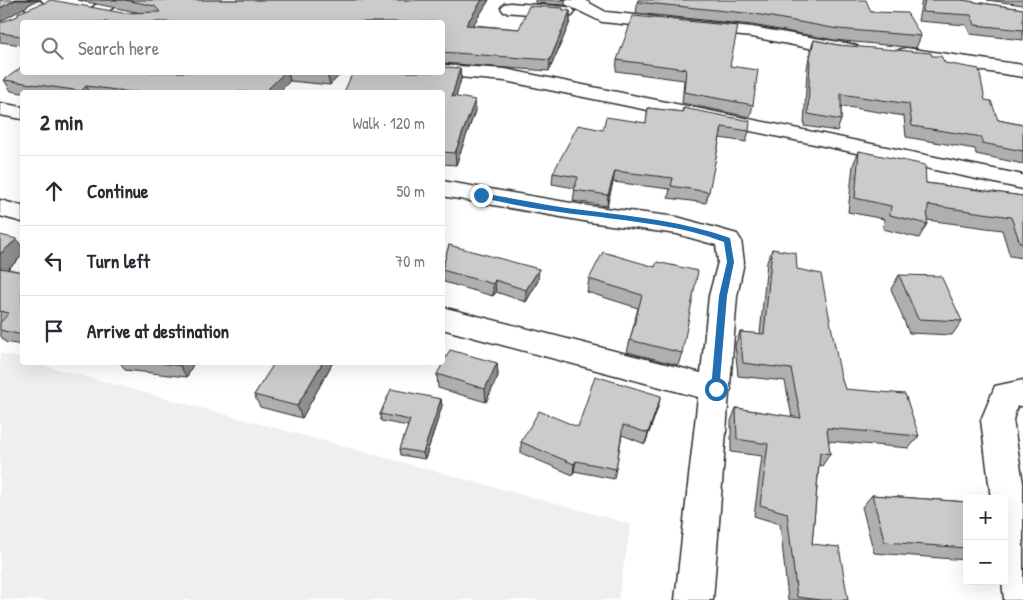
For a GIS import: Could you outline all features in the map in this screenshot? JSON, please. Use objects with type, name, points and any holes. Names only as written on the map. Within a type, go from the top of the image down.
[{"type":"street","points":[[21,19],[48,5],[24,0]]},
{"type":"street","points":[[114,0],[90,9],[124,16]]},
{"type":"street","points":[[571,0],[594,14]]},
{"type":"street","points":[[620,19],[624,0]]},
{"type":"street","points":[[510,8],[594,14],[620,19],[752,32],[876,52],[931,56],[1023,71]]},
{"type":"street","points":[[445,70],[505,75],[809,136],[1023,182]]},
{"type":"street","points":[[0,109],[20,113]]},
{"type":"street","points":[[445,189],[591,214],[634,218],[710,234],[728,240],[731,262],[723,296],[716,389],[705,471],[694,600]]},
{"type":"street","points":[[0,208],[20,213]]},
{"type":"street","points":[[445,319],[716,389]]},
{"type":"street","points":[[1023,393],[1006,395],[997,420],[1023,600]]},
{"type":"shaded area","points":[[0,353],[20,358],[20,365],[42,365],[631,524],[618,600],[0,600]]},
{"type":"building","points":[[0,0],[15,0],[0,8]]},
{"type":"building","points":[[51,0],[123,13],[160,12],[155,6],[125,0],[482,0],[466,25],[519,29],[529,6],[563,8],[563,10],[570,11],[550,60],[445,52],[445,20],[20,20],[20,36],[0,33],[0,23],[18,16],[18,13]]},
{"type":"building","points":[[638,0],[866,0],[871,12],[907,13],[921,36],[838,29],[755,14],[637,2]]},
{"type":"building","points":[[925,0],[961,0],[1023,9],[1023,30],[975,25],[971,15],[922,12]]},
{"type":"building","points":[[633,16],[738,26],[730,66],[758,70],[753,105],[684,92],[686,69],[617,60]]},
{"type":"building","points":[[814,40],[838,45],[931,53],[932,56],[941,56],[945,63],[979,69],[985,100],[991,101],[998,120],[1023,125],[1023,151],[982,143],[982,137],[912,126],[909,104],[841,94],[841,120],[808,114],[810,58]]},
{"type":"building","points":[[445,67],[460,68],[452,96],[475,100],[455,153],[445,152],[445,90],[345,90],[352,75],[445,75]]},
{"type":"building","points":[[20,68],[20,75],[282,75],[267,90],[116,90],[86,86],[82,90],[74,90],[4,80]]},
{"type":"building","points":[[648,108],[683,112],[683,108],[750,121],[749,131],[722,127],[709,192],[671,186],[673,178],[615,171],[608,195],[574,190],[578,177],[553,173],[578,125],[603,130],[606,117],[646,123]]},
{"type":"building","points":[[859,151],[925,165],[926,183],[1023,196],[1023,243],[1020,243],[1011,217],[928,205],[927,224],[890,215],[891,206],[855,198]]},
{"type":"building","points":[[0,235],[17,239],[0,254]]},
{"type":"building","points":[[449,245],[539,269],[526,290],[495,280],[493,284],[445,271],[445,259]]},
{"type":"building","points":[[772,249],[796,253],[797,269],[821,274],[845,389],[905,394],[919,436],[827,428],[830,454],[820,452],[812,544],[839,547],[848,600],[821,600],[797,597],[787,513],[760,505],[768,444],[737,439],[736,408],[801,418],[791,369],[743,363],[740,332],[764,334]]},
{"type":"building","points":[[603,252],[655,267],[657,262],[698,271],[682,353],[630,340],[642,295],[589,279]]},
{"type":"building","points":[[0,268],[20,272],[20,335],[0,330],[0,323],[9,313],[0,311]]},
{"type":"building","points":[[899,275],[941,276],[962,321],[918,319]]},
{"type":"building","points":[[450,350],[497,363],[485,389],[437,374],[442,365],[445,365],[445,359]]},
{"type":"building","points":[[273,365],[321,365],[297,406],[254,395]]},
{"type":"building","points":[[595,376],[661,396],[648,433],[623,425],[616,469],[576,461],[574,464],[521,442],[539,411],[578,427]]},
{"type":"building","points":[[391,389],[441,399],[423,453],[400,449],[410,420],[380,414]]},
{"type":"building","points":[[872,495],[963,502],[963,548],[885,542]]},
{"type":"route","points":[[481,195],[591,214],[634,218],[710,234],[728,240],[731,262],[723,296],[716,389]]}]
